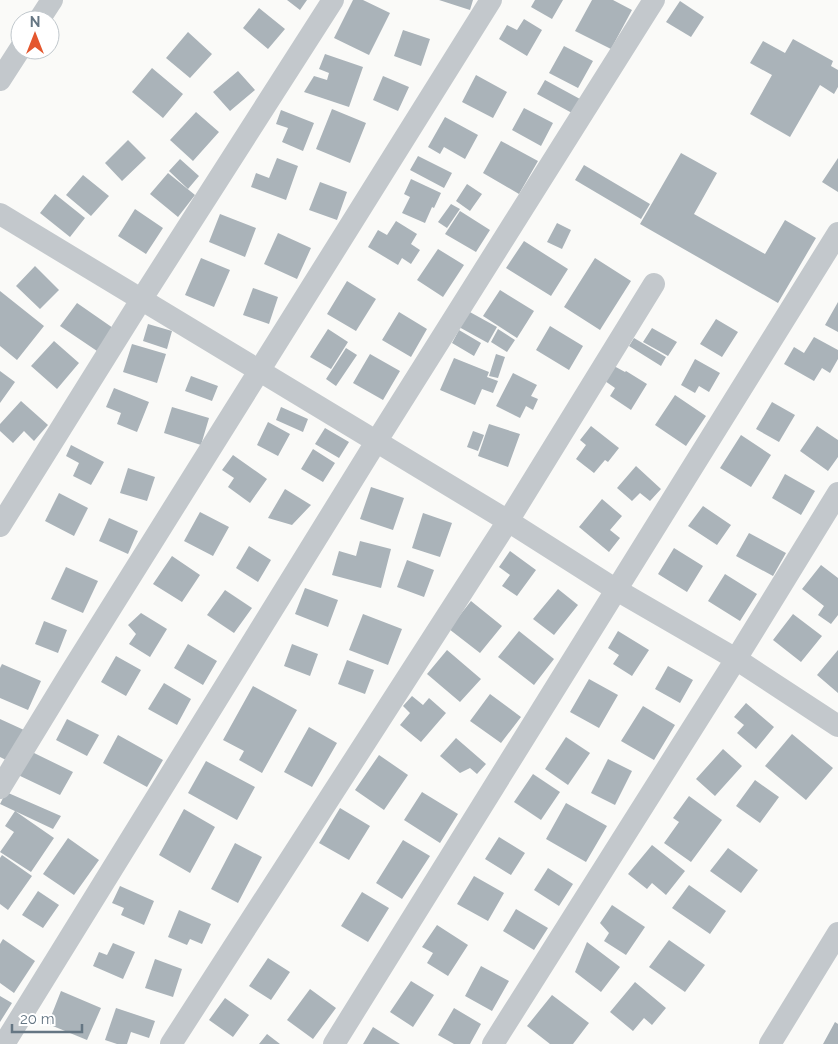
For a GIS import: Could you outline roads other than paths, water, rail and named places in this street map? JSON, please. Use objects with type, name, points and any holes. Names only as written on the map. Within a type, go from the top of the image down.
[{"type":"street","points":[[0,526],[141,300],[333,0]]},
{"type":"street","points":[[0,788],[74,666],[491,0]]},
{"type":"street","points":[[4,1044],[376,442],[654,0]]},
{"type":"street","points":[[0,80],[13,60]]},
{"type":"street","points":[[0,214],[508,521],[615,589],[736,659],[838,726]]},
{"type":"street","points":[[334,1044],[838,233]]},
{"type":"street","points":[[171,1044],[508,521],[654,284]]},
{"type":"street","points":[[493,1044],[736,659],[838,493]]},
{"type":"street","points":[[770,1044],[838,933]]}]
